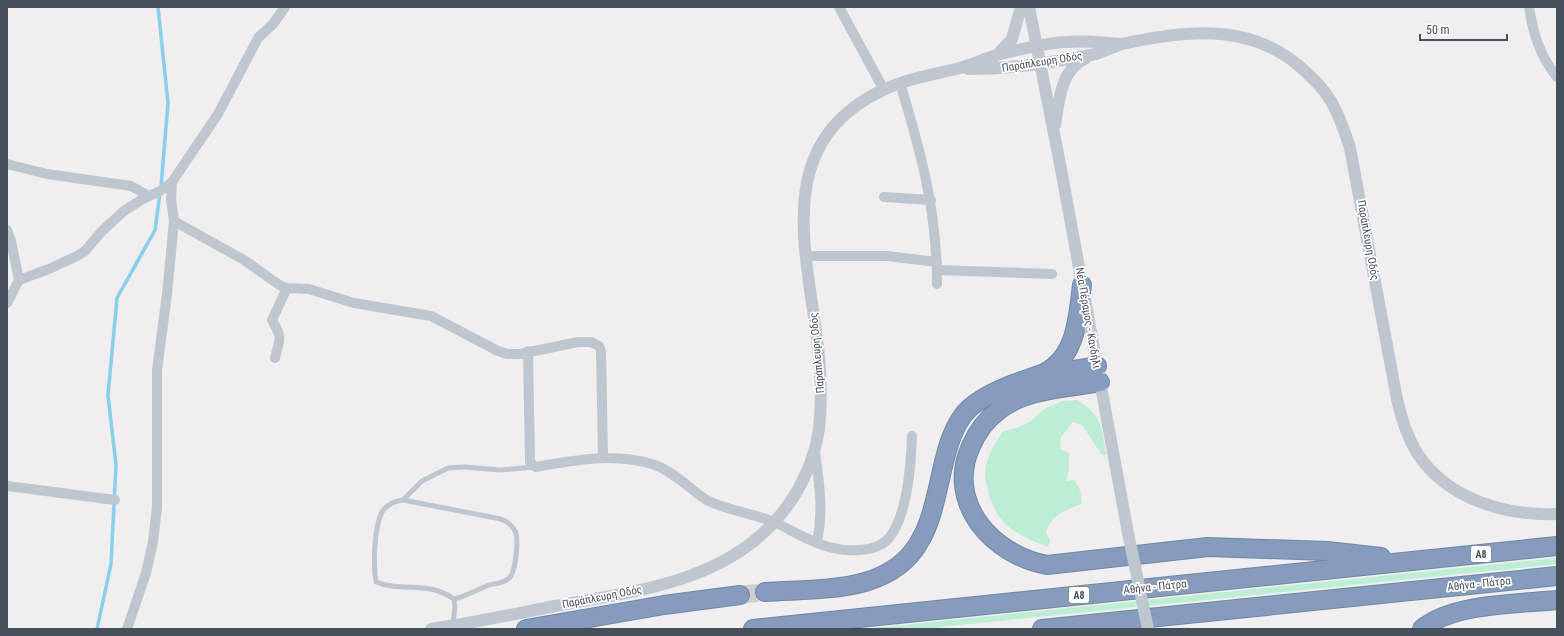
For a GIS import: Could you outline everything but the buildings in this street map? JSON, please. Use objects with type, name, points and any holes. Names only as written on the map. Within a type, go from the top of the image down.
[{"type":"highway","points":[[765,592],[851,585],[881,577],[897,568],[915,549],[926,528],[949,443],[964,414],[971,406],[988,395],[1019,381],[1035,376],[1055,365],[1065,354],[1072,341],[1076,327],[1082,285]]},
{"type":"highway","points":[[1035,376],[1099,374]]},
{"type":"highway","points":[[1099,374],[1010,402],[989,419],[974,439],[965,464],[966,492],[975,518],[986,533],[1002,546],[1029,560],[1048,565],[1208,547],[1327,551],[1405,561]]},
{"type":"highway","name":"Αθήνα - Πάτρα","points":[[753,629],[1557,546]]},
{"type":"highway","name":"Αθήνα - Πάτρα","points":[[1042,629],[1557,576]]},
{"type":"highway","points":[[526,629],[649,608],[740,595]]},
{"type":"highway","points":[[1422,629],[1432,621],[1452,612],[1557,600]]},
{"type":"street","points":[[19,280],[49,270],[85,251],[102,231],[124,211],[160,191],[172,182],[218,114],[258,38],[273,24],[285,7]]},
{"type":"street","points":[[839,7],[884,90]]},
{"type":"street","points":[[996,56],[1012,38],[1021,7]]},
{"type":"street","name":"Νέα Πέραμος - Κανδήλι","points":[[1029,7],[1054,132],[1128,533],[1148,629]]},
{"type":"street","points":[[1529,7],[1536,41],[1543,57],[1557,77]]},
{"type":"street","name":"Παράπλευρη Οδός","points":[[961,68],[1014,68],[1093,54],[1122,44],[1192,33],[1214,32],[1234,34],[1274,48],[1291,58],[1316,81],[1327,95],[1336,110],[1350,148],[1396,399],[1408,437],[1428,467],[1440,478],[1460,492],[1476,500],[1506,511],[1528,514],[1557,514]]},
{"type":"street","name":"Παράπλευρη Οδός","points":[[431,629],[453,626],[674,582],[698,573],[748,546],[774,522],[798,490],[815,449],[820,414],[820,371],[805,256],[804,198],[808,176],[816,154],[834,127],[858,104],[900,83],[961,68],[996,56],[1070,41],[1122,44]]},
{"type":"street","points":[[1054,132],[1060,97],[1067,75],[1073,66],[1080,60],[1093,54]]},
{"type":"street","points":[[900,83],[919,144],[931,200],[937,266],[937,284]]},
{"type":"street","points":[[7,164],[47,174],[131,186],[149,196]]},
{"type":"street","points":[[127,629],[146,573],[153,542],[157,507],[157,370],[167,294],[174,221],[171,199],[172,182]]},
{"type":"street","points":[[884,198],[931,200]]},
{"type":"street","points":[[174,221],[232,253],[276,283],[287,288],[308,289],[354,303],[431,316],[498,351],[520,354],[578,342],[591,342],[598,346],[601,352],[603,457]]},
{"type":"street","points":[[7,230],[11,241],[19,280],[7,303]]},
{"type":"street","points":[[805,256],[887,256],[937,266],[1052,274]]},
{"type":"street","points":[[275,358],[280,336],[279,330],[272,320],[287,288]]},
{"type":"street","points":[[528,352],[530,462],[535,467],[603,457],[636,461],[656,466],[687,484],[706,499],[774,522],[817,543],[829,547],[850,550],[880,545],[889,538],[896,525],[904,503],[910,473],[912,436]]},
{"type":"street","points":[[815,449],[821,502],[821,524],[817,543]]},
{"type":"street","points":[[7,486],[115,500]]},
{"type":"lane","points":[[403,500],[422,481],[448,468],[464,467],[500,470],[535,467]]},
{"type":"lane","points":[[394,500],[403,500],[501,519],[510,524],[516,532],[515,562],[513,572],[509,578],[500,583],[489,585],[466,597],[454,599],[436,589],[388,586],[376,582],[374,570],[379,522],[382,512],[394,500]]},
{"type":"lane","points":[[453,626],[456,606],[454,599]]},
{"type":"green space","points":[[1077,400],[1086,406],[1097,417],[1102,429],[1106,455],[1101,454],[1082,425],[1073,422],[1061,437],[1060,449],[1069,453],[1069,470],[1066,481],[1074,480],[1080,490],[1082,504],[1064,511],[1055,517],[1051,522],[1046,533],[1050,540],[1048,547],[1027,538],[1009,527],[996,512],[991,502],[985,479],[987,461],[1002,432],[1019,427],[1031,421],[1044,409],[1063,401]]},
{"type":"green space","points":[[1557,558],[1557,564],[921,629],[864,629]]},
{"type":"waterway","points":[[158,7],[168,103],[161,187]]},
{"type":"waterway","points":[[97,629],[111,564],[116,465],[108,395],[117,298],[155,230],[160,193]]},
{"type":"tunnel","points":[[740,595],[765,592]]}]
